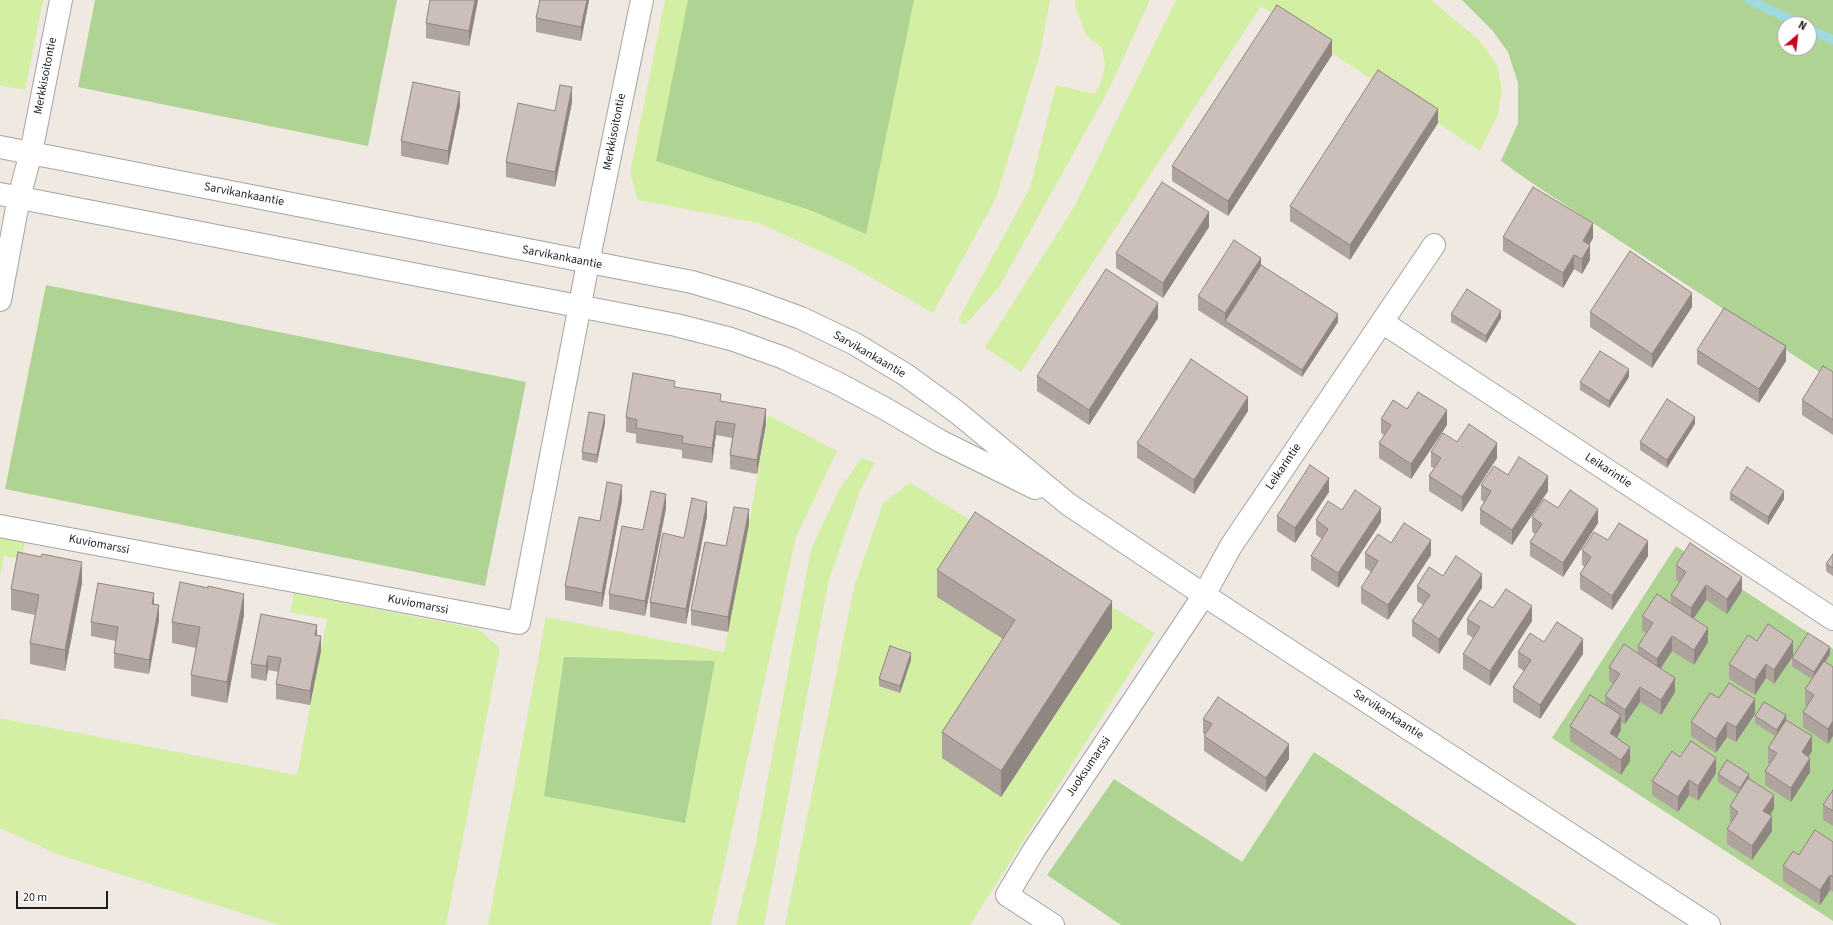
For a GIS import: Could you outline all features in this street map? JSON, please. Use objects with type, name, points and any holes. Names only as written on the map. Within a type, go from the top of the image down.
[{"type":"street","name":"Merkkisoitontie","points":[[9,196],[31,153],[61,0]]},
{"type":"street","name":"Merkkisoitontie","points":[[580,307],[642,0]]},
{"type":"street","name":"Sarvikankaantie","points":[[0,147],[588,263],[692,282],[749,298],[801,318],[856,344],[906,375],[958,413],[1068,504],[1204,595],[1709,925]]},
{"type":"street","name":"Sarvikankaantie","points":[[9,196],[676,325],[731,339],[784,358],[870,400],[940,441],[1068,504]]},
{"type":"street","points":[[0,300],[9,196]]},
{"type":"street","name":"Leikarintie","points":[[1204,595],[1231,546],[1434,245]]},
{"type":"street","name":"Kuviomarssi","points":[[0,526],[519,623],[580,307]]},
{"type":"street","name":"Leikarintie","points":[[1382,322],[1833,618]]},
{"type":"street","name":"Juoksumarssi","points":[[1053,925],[1007,895],[1034,850],[1204,595]]},
{"type":"green space","points":[[0,0],[43,0],[25,90],[0,85]]},
{"type":"green space","points":[[95,0],[397,0],[368,146],[78,87]]},
{"type":"green space","points":[[665,0],[1050,0],[1040,54],[996,198],[933,313],[846,263],[759,223],[638,200],[630,173]]},
{"type":"green space","points":[[688,0],[914,0],[866,234],[810,210],[656,161]]},
{"type":"green space","points":[[1076,0],[1150,0],[1108,91],[999,287],[965,325],[958,320],[1030,188],[1056,85],[1095,94],[1101,82],[1105,65],[1102,48],[1086,35],[1075,6]]},
{"type":"green space","points":[[1176,0],[1431,0],[1480,41],[1497,65],[1502,89],[1498,115],[1480,151],[1261,6],[1021,372],[985,347],[1074,207]]},
{"type":"green space","points":[[1462,0],[1833,0],[1833,381],[1532,183],[1501,161],[1518,123],[1518,83],[1508,52],[1492,30]]},
{"type":"green space","points":[[46,285],[526,382],[485,586],[5,489]]},
{"type":"green space","points":[[768,415],[837,451],[796,537],[711,925],[488,925],[546,617],[724,652],[749,524]]},
{"type":"green space","points":[[862,458],[875,463],[859,493],[828,583],[764,925],[736,925],[755,847],[811,549],[839,490]]},
{"type":"green space","points":[[910,483],[1155,633],[970,925],[785,925],[854,587],[883,503]]},
{"type":"green space","points":[[0,537],[25,542],[22,559],[4,556],[0,577]]},
{"type":"green space","points":[[1676,546],[1833,649],[1833,921],[1552,738]]},
{"type":"green space","points":[[294,593],[478,629],[500,648],[446,925],[279,925],[60,855],[0,828],[0,718],[297,775],[327,619],[290,612]]},
{"type":"green space","points":[[564,657],[715,661],[685,823],[544,796]]},
{"type":"green space","points":[[1314,752],[1577,925],[1121,925],[1047,875],[1114,779],[1242,862]]},
{"type":"building","points":[[430,0],[475,0],[469,31],[426,23]]},
{"type":"building","points":[[540,0],[587,0],[581,27],[536,18]]},
{"type":"building","points":[[1277,5],[1332,40],[1228,201],[1172,166]]},
{"type":"building","points":[[1378,70],[1438,109],[1350,245],[1290,206]]},
{"type":"building","points":[[413,82],[460,92],[448,151],[401,141]]},
{"type":"building","points":[[560,85],[572,87],[555,172],[506,162],[518,103],[555,111]]},
{"type":"building","points":[[1162,182],[1209,212],[1163,283],[1116,253]]},
{"type":"building","points":[[1533,187],[1593,223],[1583,241],[1590,245],[1582,259],[1574,255],[1563,273],[1503,237]]},
{"type":"building","points":[[1234,240],[1261,258],[1225,313],[1198,296]]},
{"type":"building","points":[[1630,251],[1692,293],[1652,354],[1590,312]]},
{"type":"building","points":[[1261,265],[1338,314],[1302,370],[1225,321]]},
{"type":"building","points":[[1106,269],[1158,303],[1089,410],[1037,376]]},
{"type":"building","points":[[1467,289],[1501,311],[1486,336],[1451,314]]},
{"type":"building","points":[[1724,308],[1786,346],[1759,389],[1697,350]]},
{"type":"building","points":[[1600,351],[1629,369],[1609,401],[1580,382]]},
{"type":"building","points":[[1191,359],[1248,397],[1194,480],[1137,443]]},
{"type":"building","points":[[1823,366],[1833,372],[1833,420],[1802,400]]},
{"type":"building","points":[[633,373],[675,381],[674,387],[721,394],[720,401],[766,409],[757,460],[730,455],[735,424],[716,421],[712,448],[682,443],[683,436],[636,428],[637,420],[626,417]]},
{"type":"building","points":[[1418,392],[1447,410],[1411,464],[1379,443],[1391,425],[1381,419],[1393,400],[1407,409]]},
{"type":"building","points":[[1667,399],[1695,417],[1667,460],[1640,442]]},
{"type":"building","points":[[589,412],[605,415],[597,455],[582,452]]},
{"type":"building","points":[[1469,424],[1497,443],[1462,497],[1429,476],[1441,458],[1431,452],[1443,433],[1457,442]]},
{"type":"building","points":[[1519,457],[1548,476],[1512,530],[1480,509],[1491,491],[1481,485],[1494,466],[1508,475]]},
{"type":"building","points":[[1310,465],[1329,478],[1295,528],[1277,516]]},
{"type":"building","points":[[1747,467],[1784,491],[1768,517],[1730,493]]},
{"type":"building","points":[[607,482],[622,485],[602,593],[565,586],[579,517],[600,521]]},
{"type":"building","points":[[1355,490],[1381,508],[1338,573],[1311,556],[1328,529],[1316,520],[1328,501],[1342,510]]},
{"type":"building","points":[[1570,490],[1598,509],[1563,563],[1530,542],[1542,524],[1532,517],[1544,499],[1558,508]]},
{"type":"building","points":[[651,491],[666,494],[645,601],[609,594],[622,526],[643,530]]},
{"type":"building","points":[[692,498],[707,502],[686,609],[650,602],[663,533],[684,538]]},
{"type":"building","points":[[734,507],[749,509],[728,617],[691,610],[705,542],[726,546]]},
{"type":"building","points":[[975,512],[1112,601],[1001,771],[942,732],[1015,620],[937,570]]},
{"type":"building","points":[[1404,523],[1431,540],[1388,605],[1361,588],[1378,561],[1365,553],[1378,534],[1391,543]]},
{"type":"building","points":[[1619,523],[1648,541],[1612,596],[1580,574],[1591,557],[1582,550],[1594,532],[1608,540]]},
{"type":"building","points":[[1690,543],[1742,577],[1727,599],[1706,585],[1691,608],[1671,595],[1686,572],[1676,565]]},
{"type":"building","points":[[18,552],[41,557],[42,554],[82,562],[65,650],[30,643],[39,595],[11,589]]},
{"type":"building","points":[[1833,554],[1833,568],[1826,564]]},
{"type":"building","points":[[1456,556],[1482,574],[1439,639],[1412,621],[1430,595],[1417,586],[1429,567],[1443,576]]},
{"type":"building","points":[[180,582],[208,588],[208,586],[244,594],[227,682],[191,675],[200,627],[172,622]]},
{"type":"building","points":[[98,583],[154,593],[152,604],[159,605],[149,660],[114,653],[118,627],[91,622]]},
{"type":"building","points":[[1506,589],[1532,606],[1490,671],[1463,654],[1480,627],[1467,619],[1480,600],[1493,608]]},
{"type":"building","points":[[1657,594],[1708,628],[1694,650],[1672,636],[1657,659],[1638,646],[1653,623],[1642,616]]},
{"type":"building","points":[[261,614],[317,625],[315,635],[321,636],[310,691],[276,684],[281,658],[268,656],[266,666],[251,664]]},
{"type":"building","points":[[1557,622],[1583,639],[1540,705],[1513,687],[1531,660],[1518,652],[1530,633],[1544,642]]},
{"type":"building","points":[[1768,624],[1793,641],[1774,670],[1766,664],[1755,680],[1729,664],[1748,635],[1757,641]]},
{"type":"building","points":[[1808,633],[1830,647],[1814,672],[1792,658]]},
{"type":"building","points":[[1624,644],[1675,678],[1661,700],[1640,687],[1625,710],[1605,696],[1620,674],[1609,667]]},
{"type":"building","points":[[890,646],[911,653],[900,686],[879,679]]},
{"type":"building","points":[[1824,661],[1833,667],[1833,721],[1828,729],[1803,712],[1814,695],[1805,689]]},
{"type":"building","points":[[1729,683],[1755,699],[1736,727],[1727,722],[1716,739],[1691,722],[1710,693],[1719,698]]},
{"type":"building","points":[[1590,695],[1621,715],[1610,733],[1630,747],[1621,760],[1570,726]]},
{"type":"building","points":[[1218,697],[1289,744],[1266,778],[1204,736],[1212,724],[1203,719]]},
{"type":"building","points":[[1764,702],[1786,715],[1777,730],[1755,716]]},
{"type":"building","points":[[1786,720],[1812,736],[1802,752],[1810,758],[1791,788],[1765,771],[1777,753],[1768,748]]},
{"type":"building","points":[[1691,741],[1716,758],[1698,786],[1689,780],[1678,797],[1652,781],[1672,751],[1680,757]]},
{"type":"building","points":[[1727,760],[1749,774],[1740,788],[1718,774]]},
{"type":"building","points":[[1748,778],[1774,795],[1763,811],[1772,816],[1752,846],[1727,829],[1738,812],[1730,806]]},
{"type":"building","points":[[1833,790],[1833,811],[1823,805]]},
{"type":"building","points":[[1815,830],[1833,842],[1833,877],[1830,875],[1820,890],[1783,866],[1793,851],[1799,855]]},
{"type":"waterway","points":[[1749,0],[1783,16]]},
{"type":"waterway","points":[[1817,33],[1833,40]]}]
